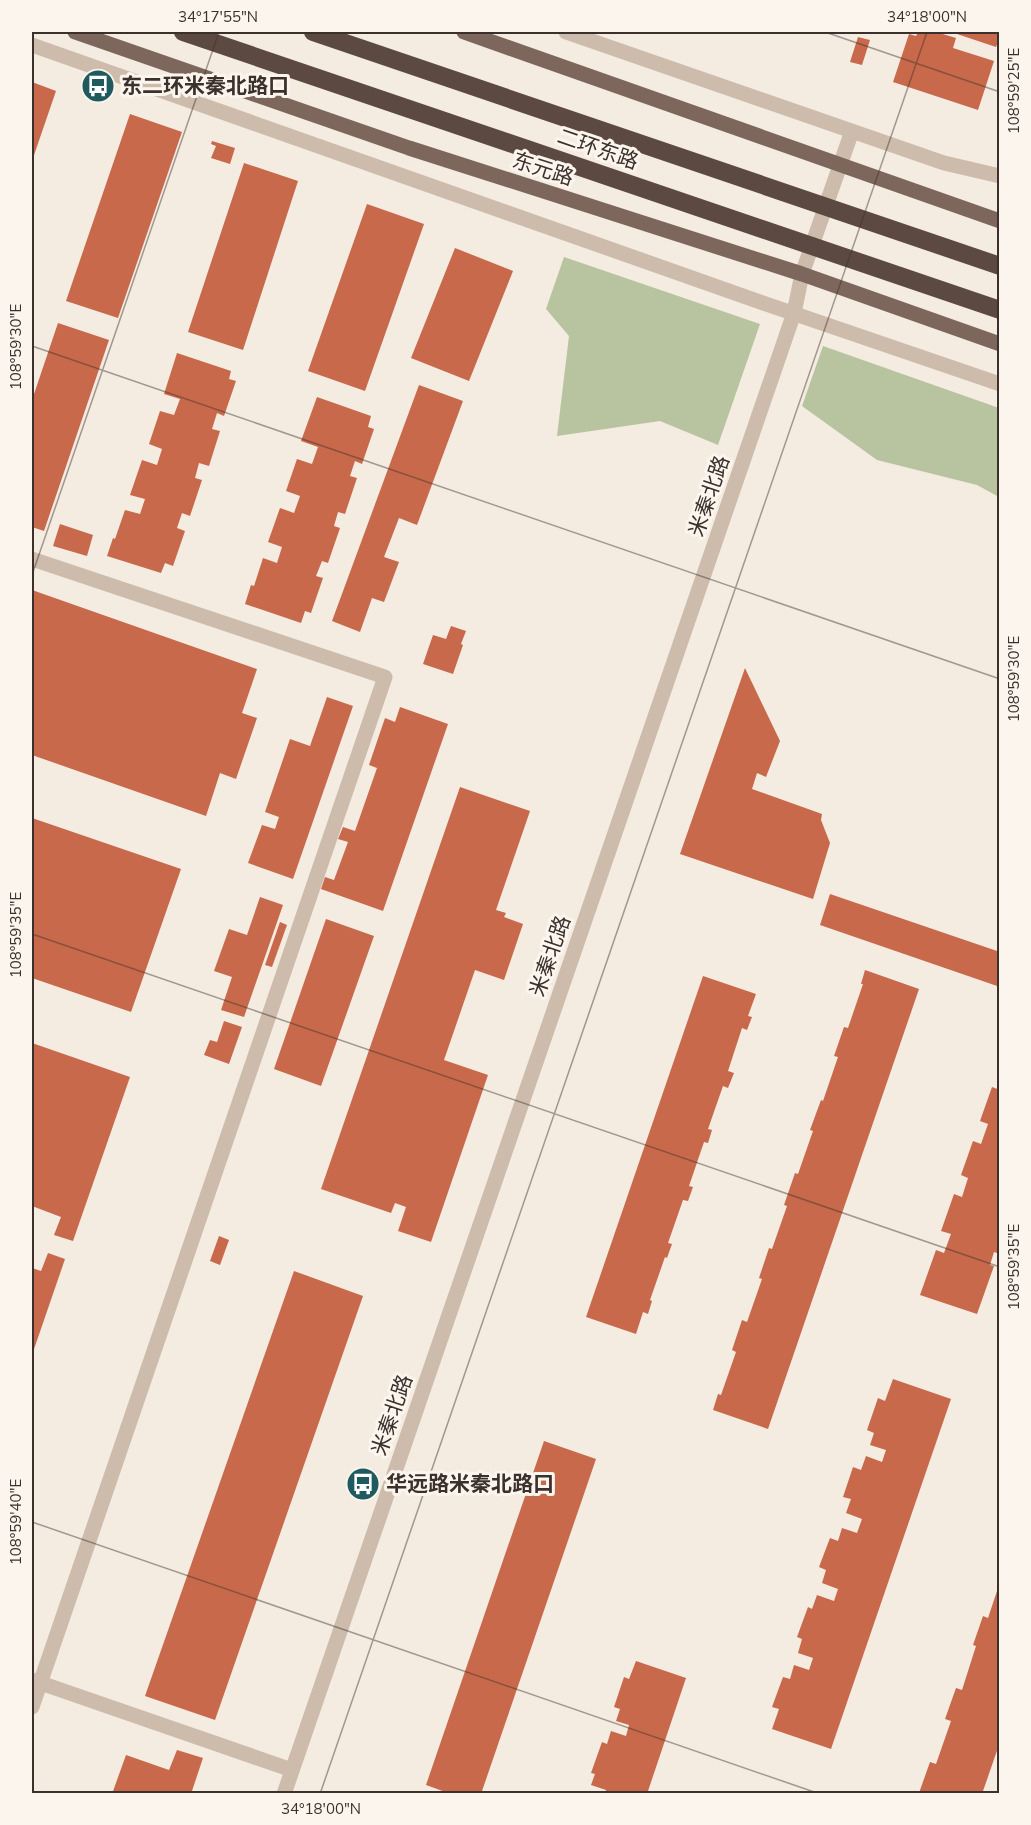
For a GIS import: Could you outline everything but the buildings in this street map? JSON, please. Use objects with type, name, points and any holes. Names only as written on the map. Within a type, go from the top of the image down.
[{"type":"highway","name":"二环东路","points":[[183,32],[999,310]]},
{"type":"highway","name":"二环东路","points":[[313,32],[999,266]]},
{"type":"main road","name":"东元路","points":[[75,32],[409,148],[802,274],[999,344]]},
{"type":"main road","points":[[464,32],[999,221]]},
{"type":"street","points":[[566,32],[944,163],[999,176]]},
{"type":"street","points":[[32,45],[999,384]]},
{"type":"street","name":"米秦北路","points":[[284,1794],[794,313],[802,274],[852,130]]},
{"type":"street","points":[[32,559],[385,677],[36,1681],[32,1707]]},
{"type":"street","points":[[36,1681],[292,1770]]},
{"type":"green space","points":[[564,257],[760,324],[718,445],[660,421],[557,436],[569,336],[546,309]]},
{"type":"green space","points":[[823,346],[999,408],[999,497],[977,485],[877,460],[802,406]]},
{"type":"place","name":"东二环米秦北路口","points":[[98,86]]},
{"type":"place","name":"华远路米秦北路口","points":[[363,1484]]}]
